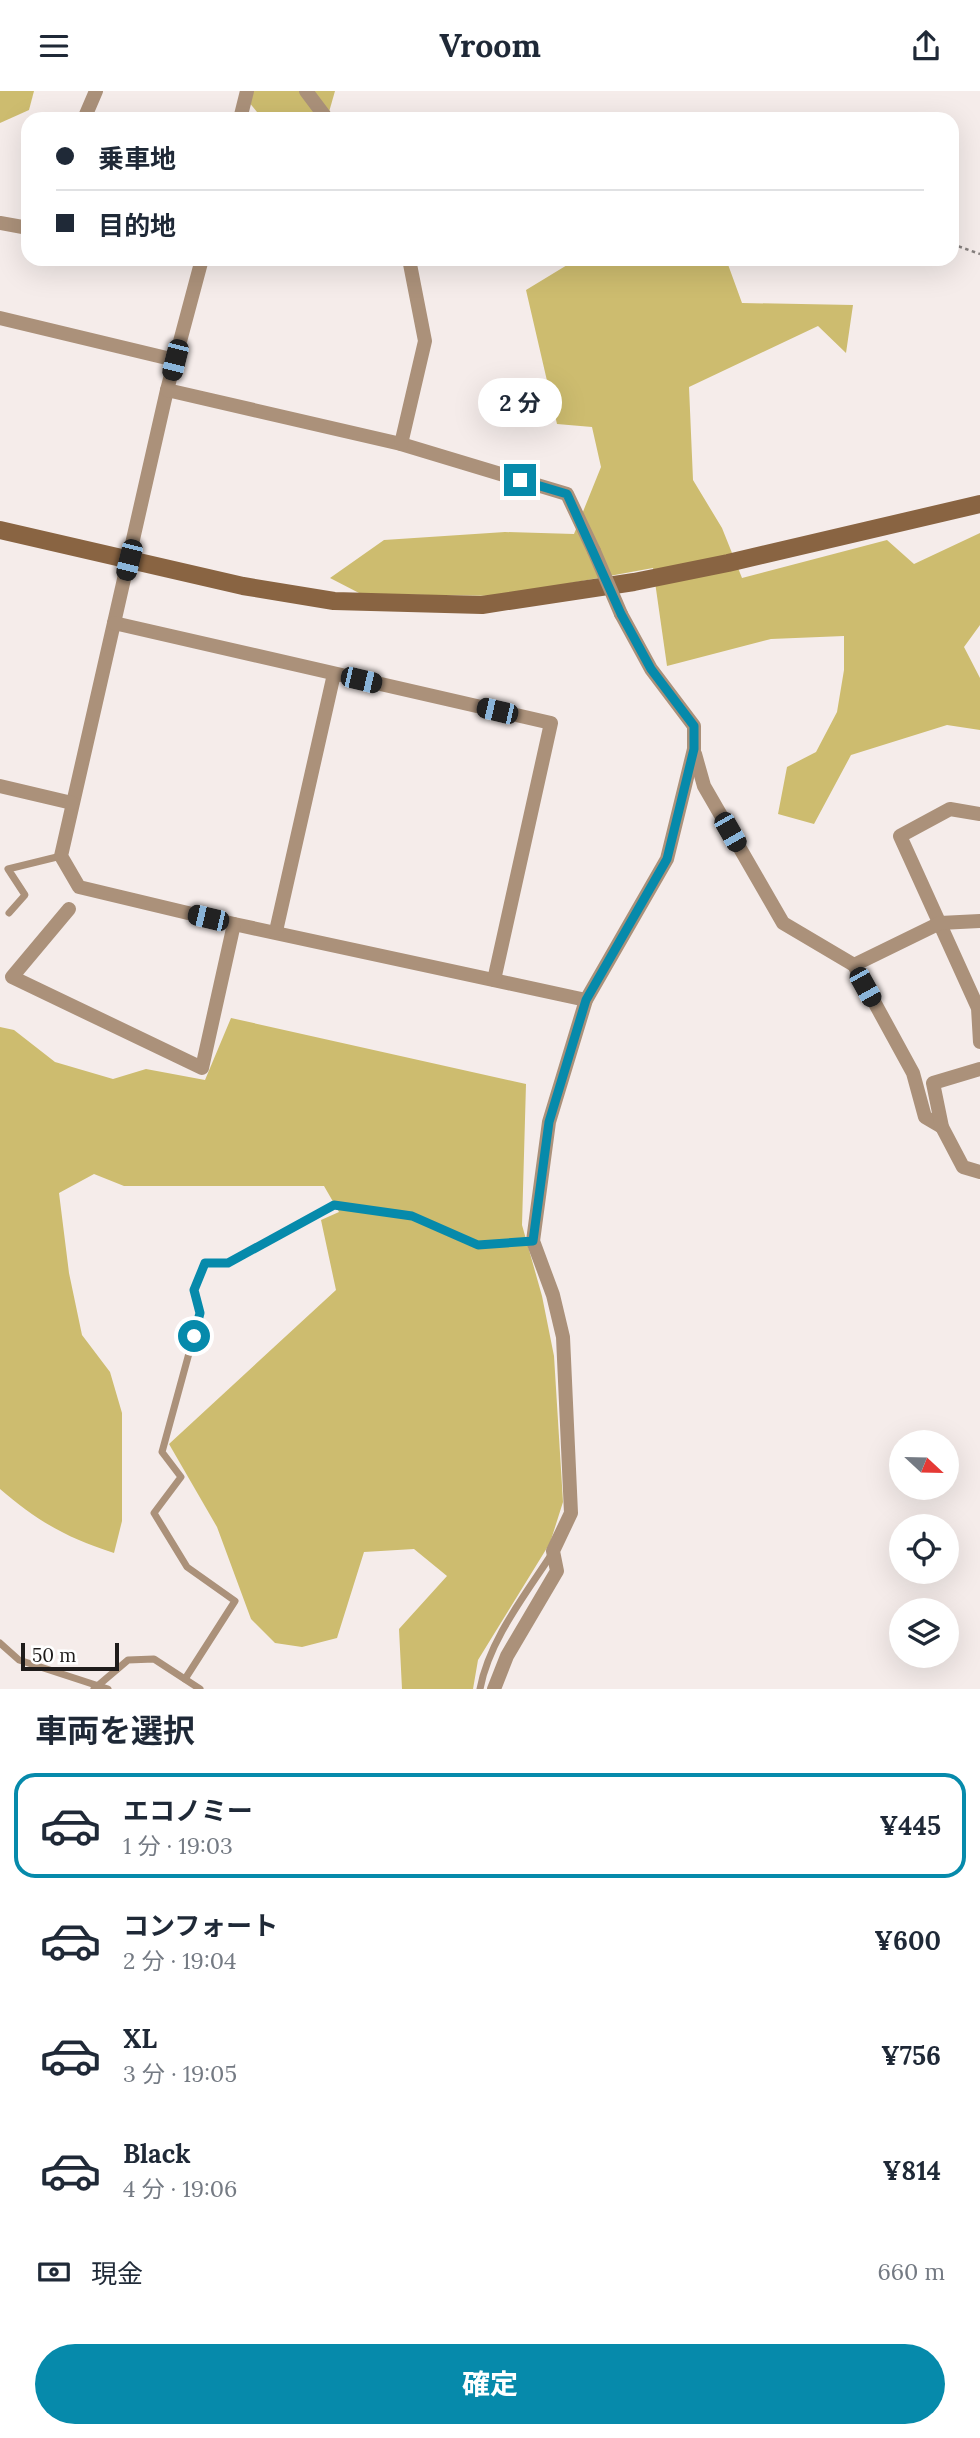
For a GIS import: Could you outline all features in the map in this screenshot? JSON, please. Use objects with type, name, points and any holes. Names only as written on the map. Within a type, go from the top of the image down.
[{"type":"street","points":[[87,112],[96,91]]},
{"type":"street","points":[[242,112],[247,91]]},
{"type":"street","points":[[306,91],[322,112]]},
{"type":"street","points":[[0,223],[21,227]]},
{"type":"street","points":[[200,266],[167,390],[61,856],[79,887],[234,924],[586,1000]]},
{"type":"street","points":[[401,444],[425,341],[411,266]]},
{"type":"street","points":[[0,318],[175,360]]},
{"type":"street","points":[[167,390],[401,444],[567,494],[621,614],[651,669],[694,726],[694,749],[667,859],[586,1000],[549,1122],[533,1241],[553,1295],[563,1337],[571,1513],[553,1551],[557,1571],[507,1656],[494,1689]]},
{"type":"street","points":[[0,530],[243,586],[334,601],[482,605],[634,582],[728,563],[980,504]]},
{"type":"street","points":[[114,623],[551,723],[494,980]]},
{"type":"street","points":[[276,931],[334,674]]},
{"type":"street","points":[[694,749],[704,786],[783,923],[854,965],[912,1073],[925,1117],[942,1128]]},
{"type":"street","points":[[0,786],[72,803]]},
{"type":"street","points":[[980,814],[950,809],[900,836],[978,1008],[980,1042]]},
{"type":"street","points":[[69,909],[12,977],[202,1068],[234,924]]},
{"type":"street","points":[[854,965],[940,923],[980,921]]},
{"type":"street","points":[[980,1069],[933,1083],[942,1128],[963,1167],[980,1172]]},
{"type":"lane","points":[[9,913],[25,895],[8,869],[61,856]]},
{"type":"lane","points":[[185,1679],[236,1601],[187,1567],[154,1513],[181,1477],[162,1452],[200,1313],[194,1290],[205,1263],[228,1263],[334,1205],[412,1216],[478,1245],[533,1241]]},
{"type":"lane","points":[[480,1689],[483,1670],[553,1551]]},
{"type":"lane","points":[[0,1643],[19,1660],[108,1689]]},
{"type":"lane","points":[[97,1687],[128,1660],[154,1659],[200,1689]]},
{"type":"path","points":[[959,246],[980,254]]},
{"type":"shaded area","points":[[0,91],[34,91],[29,110],[0,123]]},
{"type":"shaded area","points":[[240,91],[335,91],[329,112],[257,112]]},
{"type":"shaded area","points":[[565,266],[729,266],[742,303],[853,305],[846,353],[818,326],[689,387],[693,480],[722,528],[742,578],[887,540],[914,564],[980,533],[980,625],[964,647],[980,678],[980,730],[947,725],[851,755],[814,824],[778,814],[787,767],[816,752],[837,712],[844,670],[844,636],[771,639],[667,666],[653,568],[500,596],[361,594],[330,578],[384,540],[505,532],[574,534],[601,467],[592,427],[557,424],[526,290]]},
{"type":"shaded area","points":[[231,1018],[526,1084],[522,1225],[542,1296],[554,1356],[563,1502],[550,1543],[478,1660],[473,1689],[402,1689],[399,1629],[447,1576],[414,1549],[364,1552],[337,1638],[302,1647],[275,1643],[251,1619],[217,1527],[169,1444],[336,1290],[321,1220],[339,1212],[324,1186],[124,1186],[94,1174],[59,1193],[69,1273],[82,1335],[110,1372],[122,1413],[122,1521],[114,1553],[53,1527],[0,1489],[0,1027],[14,1030],[55,1062],[113,1079],[146,1069],[205,1080]]},
{"type":"route","points":[[194,1336],[200,1313],[194,1290],[205,1263],[228,1263],[334,1205],[412,1216],[478,1245],[533,1241],[549,1122],[586,1000],[667,859],[691,766],[694,726],[651,669],[621,614],[567,494],[520,480]]}]
